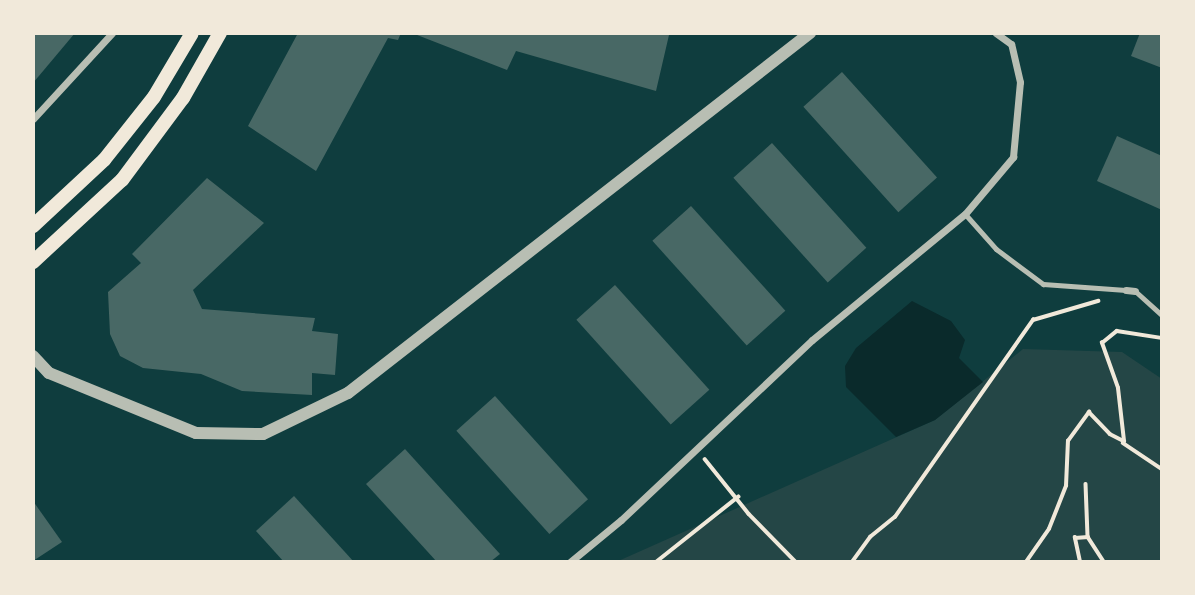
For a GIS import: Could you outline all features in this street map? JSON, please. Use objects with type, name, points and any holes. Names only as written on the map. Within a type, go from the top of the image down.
[{"type":"main road","points":[[33,226],[104,160],[155,97],[192,33]]},
{"type":"main road","points":[[33,262],[122,180],[183,98],[220,33]]},
{"type":"street","points":[[33,119],[112,33]]},
{"type":"street","points":[[33,356],[49,373],[196,433],[263,434],[348,393],[810,33]]},
{"type":"street","points":[[570,562],[697,449],[812,340],[965,214],[1013,157],[1020,82],[1011,44],[996,33]]},
{"type":"street","points":[[1126,290],[1135,291]]},
{"type":"lane","points":[[965,214],[996,248],[1043,284],[1126,290]]},
{"type":"lane","points":[[1135,291],[1162,315]]},
{"type":"path","points":[[852,562],[870,537],[895,517],[1032,320],[1126,290]]},
{"type":"path","points":[[1110,434],[1124,441],[1118,388],[1102,343],[1117,331],[1162,338]]},
{"type":"path","points":[[1026,562],[1049,529],[1066,486],[1068,441],[1089,412],[1110,434],[1162,469]]},
{"type":"path","points":[[697,449],[796,562]]},
{"type":"path","points":[[1086,484],[1088,537],[1104,562]]},
{"type":"path","points":[[656,562],[738,497]]},
{"type":"path","points":[[1080,562],[1075,538],[1088,537]]},
{"type":"shaded area","points":[[912,301],[951,321],[965,340],[959,358],[983,382],[935,420],[896,437],[846,387],[845,366],[856,348]]},
{"type":"shaded area","points":[[1023,349],[1122,352],[1162,379],[1162,562],[616,562],[935,420]]},
{"type":"building","points":[[33,33],[75,33],[33,83]]},
{"type":"building","points":[[298,33],[401,33],[398,40],[388,38],[316,171],[248,126]]},
{"type":"building","points":[[412,33],[669,35],[656,91],[516,51],[507,70]]},
{"type":"building","points":[[1140,33],[1162,33],[1162,68],[1131,56]]},
{"type":"building","points":[[842,72],[937,178],[898,212],[803,107]]},
{"type":"building","points":[[1117,136],[1162,156],[1162,210],[1097,181]]},
{"type":"building","points":[[772,143],[866,248],[828,283],[733,178]]},
{"type":"building","points":[[207,178],[264,223],[193,290],[202,309],[315,318],[312,331],[338,334],[335,375],[312,373],[312,395],[242,391],[201,374],[143,368],[120,356],[110,334],[108,292],[141,263],[132,254]]},
{"type":"building","points":[[691,206],[785,311],[747,346],[652,241]]},
{"type":"building","points":[[615,285],[709,390],[671,425],[576,320]]},
{"type":"building","points":[[495,396],[588,499],[549,534],[456,431]]},
{"type":"building","points":[[405,449],[500,554],[490,562],[437,562],[366,484]]},
{"type":"building","points":[[294,496],[354,562],[284,562],[256,531]]},
{"type":"building","points":[[33,501],[62,542],[33,561]]}]
